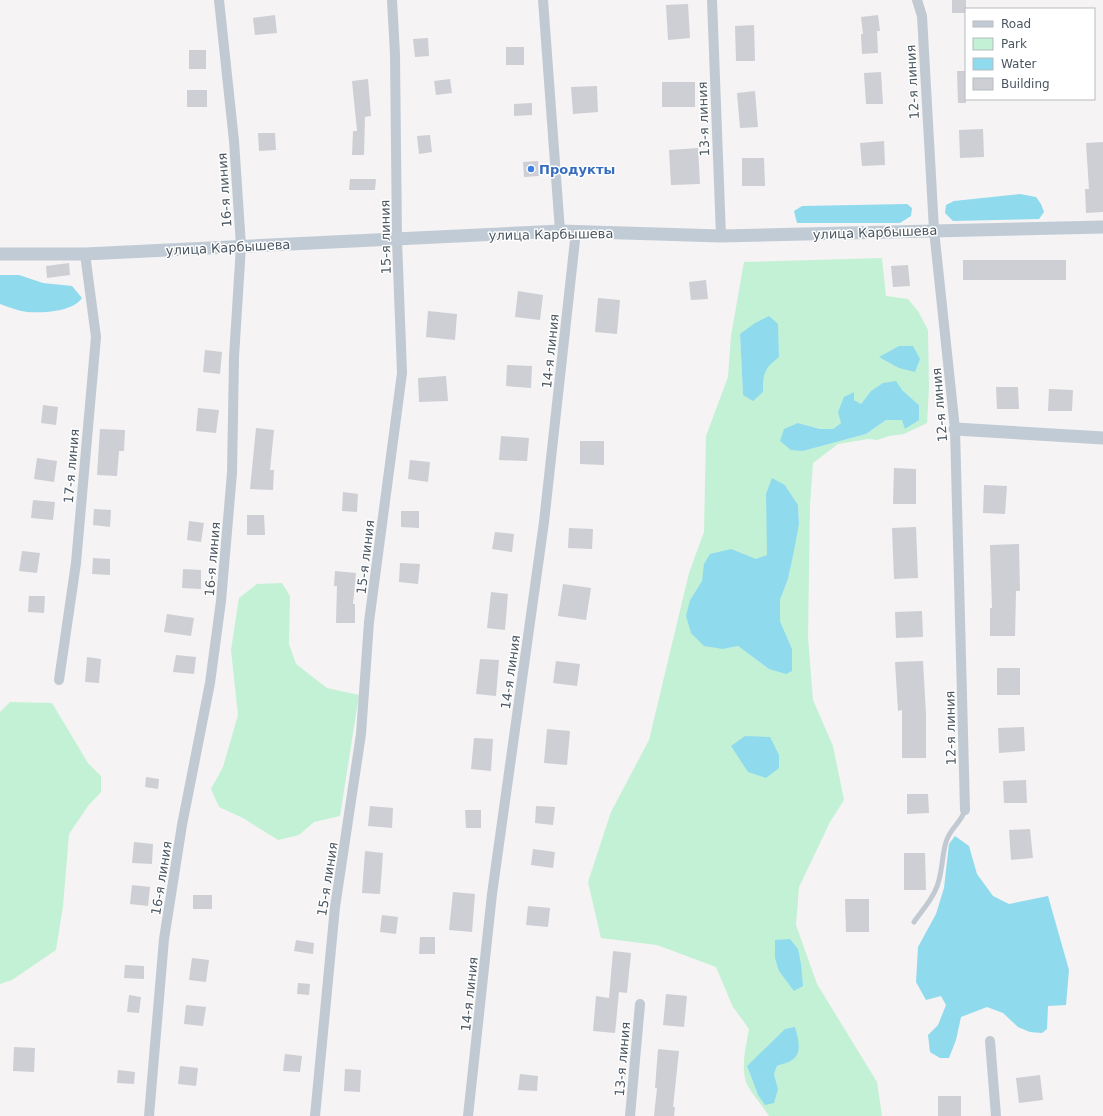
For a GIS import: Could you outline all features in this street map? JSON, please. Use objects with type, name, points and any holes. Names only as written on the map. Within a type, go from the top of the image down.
[{"type":"main road","name":"улица Карбышева","points":[[0,254],[85,254],[576,231],[721,236],[1103,227]]},
{"type":"main road","points":[[955,429],[1103,438]]},
{"type":"street","name":"16-я линия","points":[[149,1116],[164,939],[182,825],[210,683],[221,600],[232,473],[234,356],[241,246],[233,133],[219,0]]},
{"type":"street","name":"15-я линия","points":[[315,1116],[335,907],[361,734],[369,622],[402,374],[397,240],[395,54],[392,0]]},
{"type":"street","points":[[543,0],[560,232]]},
{"type":"street","name":"13-я линия","points":[[712,0],[721,236]]},
{"type":"street","name":"12-я линия","points":[[917,0],[922,16],[934,230],[955,429],[965,810]]},
{"type":"street","name":"14-я линия","points":[[468,1116],[494,886],[544,522],[576,231]]},
{"type":"street","name":"17-я линия","points":[[59,680],[76,563],[96,337],[85,254]]},
{"type":"street","name":"13-я линия","points":[[630,1116],[640,1004]]},
{"type":"street","points":[[990,1041],[996,1116]]},
{"type":"lane","points":[[914,922],[936,891],[946,842],[951,830],[962,818],[965,810]]},
{"type":"green space","points":[[882,258],[886,296],[908,299],[918,311],[928,330],[929,387],[927,423],[904,434],[889,436],[877,440],[868,439],[838,444],[813,463],[810,505],[808,637],[813,700],[833,746],[844,800],[830,822],[799,887],[796,925],[817,984],[877,1082],[882,1116],[769,1116],[749,1088],[744,1074],[744,1059],[749,1029],[733,1007],[716,967],[657,945],[601,938],[588,882],[611,812],[649,740],[689,573],[704,532],[706,436],[728,377],[731,336],[744,262]],"holes":[[[740,334],[769,365],[763,374],[743,395]],[[902,390],[919,405],[906,429],[902,420],[886,420],[866,434],[803,451],[798,423],[820,429],[833,429],[841,423],[854,392],[854,400],[861,404],[871,391]],[[785,485],[798,505],[799,524],[788,579],[780,600],[780,621],[792,649],[769,669],[738,646],[723,649],[690,600],[702,581],[767,555],[768,537]],[[760,1055],[792,1060],[777,1066],[774,1074],[778,1089],[758,1095],[747,1066]]]},
{"type":"green space","points":[[282,583],[290,596],[289,644],[296,664],[327,688],[359,695],[340,816],[314,822],[299,835],[278,840],[243,818],[219,807],[211,789],[223,767],[238,715],[231,650],[239,598],[257,584]]},
{"type":"green space","points":[[10,702],[52,703],[88,763],[101,776],[101,792],[88,806],[69,834],[63,906],[56,950],[12,980],[0,984],[0,712]]},
{"type":"water","points":[[1020,194],[1036,197],[1044,212],[1039,219],[953,221],[945,213],[946,205],[954,201]]},
{"type":"water","points":[[907,204],[912,208],[911,216],[900,223],[797,223],[794,211],[802,206]]},
{"type":"water","points":[[0,275],[19,275],[43,283],[72,286],[82,298],[72,306],[57,311],[27,312],[17,310],[0,304]]},
{"type":"water","points":[[769,316],[778,324],[779,357],[767,368],[763,380],[763,392],[753,401],[743,395],[740,334],[755,323]]},
{"type":"water","points":[[899,346],[913,346],[920,359],[915,372],[899,368],[879,357]]},
{"type":"water","points":[[896,381],[902,390],[919,405],[919,420],[905,429],[902,420],[886,420],[866,434],[803,451],[791,450],[780,441],[784,429],[798,423],[820,429],[833,429],[841,423],[838,412],[844,397],[854,392],[854,400],[861,404],[871,391],[883,383]]},
{"type":"water","points":[[772,478],[785,485],[798,505],[799,524],[794,551],[788,579],[780,600],[780,621],[792,649],[792,671],[786,674],[769,669],[738,646],[723,649],[704,646],[691,633],[686,616],[690,600],[702,581],[704,564],[710,554],[731,549],[756,559],[767,555],[766,494]]},
{"type":"water","points":[[745,736],[770,737],[779,755],[779,768],[766,778],[748,772],[731,746]]},
{"type":"water","points":[[955,836],[969,846],[977,874],[993,896],[1009,904],[1048,896],[1069,970],[1066,1005],[1048,1006],[1047,1029],[1042,1033],[1030,1032],[1018,1027],[1003,1013],[987,1007],[961,1017],[956,1040],[949,1058],[940,1058],[930,1052],[928,1035],[938,1025],[946,1005],[941,996],[926,1000],[916,982],[918,947],[936,914],[944,888],[949,844]]},
{"type":"water","points":[[790,939],[798,949],[803,986],[794,991],[779,971],[775,958],[775,940]]},
{"type":"water","points":[[795,1027],[799,1045],[798,1053],[790,1061],[777,1066],[774,1074],[778,1089],[774,1103],[765,1105],[758,1095],[747,1066],[785,1029]]},
{"type":"building","points":[[952,0],[966,0],[965,13],[952,13]]},
{"type":"building","points":[[688,4],[690,38],[668,40],[666,5]]},
{"type":"building","points":[[275,15],[277,33],[255,35],[253,18]]},
{"type":"building","points":[[878,15],[880,31],[877,31],[878,53],[862,54],[861,34],[863,34],[861,17]]},
{"type":"building","points":[[754,25],[755,61],[736,61],[735,26]]},
{"type":"building","points":[[428,38],[429,56],[415,57],[413,39]]},
{"type":"building","points":[[506,47],[524,47],[524,65],[506,65]]},
{"type":"building","points":[[189,50],[206,50],[206,69],[189,69]]},
{"type":"building","points":[[957,71],[965,71],[966,103],[958,103]]},
{"type":"building","points":[[881,72],[883,104],[866,104],[864,73]]},
{"type":"building","points":[[368,79],[371,116],[365,117],[364,155],[352,155],[353,131],[357,131],[352,81]]},
{"type":"building","points":[[450,79],[452,93],[436,95],[434,81]]},
{"type":"building","points":[[662,82],[695,82],[695,107],[662,107]]},
{"type":"building","points":[[597,86],[598,112],[573,114],[571,87]]},
{"type":"building","points":[[187,90],[207,90],[207,107],[187,107]]},
{"type":"building","points":[[755,91],[758,127],[740,128],[737,93]]},
{"type":"building","points":[[532,103],[532,115],[514,116],[514,104]]},
{"type":"building","points":[[983,129],[984,157],[960,158],[959,130]]},
{"type":"building","points":[[258,133],[275,133],[276,150],[259,151]]},
{"type":"building","points":[[430,135],[432,152],[419,154],[417,136]]},
{"type":"building","points":[[884,141],[885,165],[862,166],[860,143]]},
{"type":"building","points":[[1103,142],[1103,212],[1086,213],[1085,189],[1089,189],[1086,143]]},
{"type":"building","points":[[698,148],[700,184],[671,185],[669,150]]},
{"type":"building","points":[[742,158],[764,158],[765,186],[742,186]]},
{"type":"building","points":[[538,161],[539,176],[524,177],[523,162]]},
{"type":"building","points":[[350,179],[376,179],[375,190],[349,190]]},
{"type":"building","points":[[963,260],[1066,260],[1066,280],[963,280]]},
{"type":"building","points":[[69,263],[70,275],[47,278],[46,266]]},
{"type":"building","points":[[908,265],[910,286],[893,287],[891,266]]},
{"type":"building","points":[[706,280],[708,299],[691,300],[689,282]]},
{"type":"building","points":[[518,291],[543,295],[540,320],[515,317]]},
{"type":"building","points":[[598,298],[620,300],[617,334],[595,332]]},
{"type":"building","points":[[428,311],[457,314],[455,340],[426,337]]},
{"type":"building","points":[[205,350],[222,352],[220,374],[203,372]]},
{"type":"building","points":[[507,365],[532,366],[531,388],[506,386]]},
{"type":"building","points":[[446,376],[448,401],[419,402],[418,378]]},
{"type":"building","points":[[996,387],[1018,387],[1019,409],[997,409]]},
{"type":"building","points":[[1049,389],[1073,390],[1072,411],[1048,411]]},
{"type":"building","points":[[43,405],[58,407],[56,425],[41,423]]},
{"type":"building","points":[[198,408],[219,410],[216,433],[196,431]]},
{"type":"building","points":[[256,428],[274,430],[270,470],[274,470],[273,490],[250,489]]},
{"type":"building","points":[[100,429],[125,430],[124,451],[119,451],[117,476],[97,475]]},
{"type":"building","points":[[501,436],[529,438],[527,461],[499,460]]},
{"type":"building","points":[[580,441],[604,441],[604,465],[580,464]]},
{"type":"building","points":[[37,458],[57,461],[54,482],[34,479]]},
{"type":"building","points":[[410,460],[430,462],[428,482],[408,479]]},
{"type":"building","points":[[894,468],[916,469],[916,504],[893,504]]},
{"type":"building","points":[[984,485],[1007,486],[1005,514],[983,513]]},
{"type":"building","points":[[343,492],[358,494],[357,512],[342,511]]},
{"type":"building","points":[[33,500],[55,502],[53,520],[31,518]]},
{"type":"building","points":[[94,509],[111,510],[110,527],[93,525]]},
{"type":"building","points":[[401,511],[419,511],[419,528],[401,527]]},
{"type":"building","points":[[247,515],[264,515],[265,535],[247,535]]},
{"type":"building","points":[[189,521],[204,523],[201,542],[187,540]]},
{"type":"building","points":[[916,527],[918,578],[894,579],[892,528]]},
{"type":"building","points":[[569,528],[593,529],[592,549],[568,548]]},
{"type":"building","points":[[495,532],[514,534],[512,552],[492,549]]},
{"type":"building","points":[[1019,544],[1020,591],[1016,591],[1015,636],[990,636],[990,608],[992,608],[990,545]]},
{"type":"building","points":[[22,551],[40,553],[37,573],[19,571]]},
{"type":"building","points":[[93,558],[110,559],[110,575],[92,574]]},
{"type":"building","points":[[400,563],[420,564],[418,584],[399,582]]},
{"type":"building","points":[[183,569],[201,570],[201,589],[182,588]]},
{"type":"building","points":[[335,571],[356,573],[353,604],[355,604],[355,623],[336,623],[337,586],[334,586]]},
{"type":"building","points":[[563,584],[591,588],[586,620],[558,616]]},
{"type":"building","points":[[491,592],[508,594],[505,630],[487,628]]},
{"type":"building","points":[[29,596],[45,596],[44,613],[28,612]]},
{"type":"building","points":[[922,611],[923,637],[896,638],[895,612]]},
{"type":"building","points":[[167,614],[194,618],[191,636],[164,632]]},
{"type":"building","points":[[176,655],[196,657],[194,674],[173,672]]},
{"type":"building","points":[[87,657],[101,659],[99,683],[85,682]]},
{"type":"building","points":[[480,659],[499,660],[496,696],[476,694]]},
{"type":"building","points":[[556,661],[580,664],[577,686],[553,683]]},
{"type":"building","points":[[923,661],[926,714],[926,758],[902,758],[902,710],[898,711],[895,662]]},
{"type":"building","points":[[997,668],[1020,668],[1020,695],[997,695]]},
{"type":"building","points":[[1024,727],[1025,751],[999,753],[998,728]]},
{"type":"building","points":[[547,729],[570,731],[567,765],[544,763]]},
{"type":"building","points":[[474,738],[493,739],[491,771],[471,769]]},
{"type":"building","points":[[146,777],[159,779],[158,789],[145,787]]},
{"type":"building","points":[[1026,780],[1027,803],[1004,803],[1003,781]]},
{"type":"building","points":[[907,794],[928,794],[929,813],[907,814]]},
{"type":"building","points":[[370,806],[393,808],[392,828],[368,826]]},
{"type":"building","points":[[536,806],[555,807],[553,825],[535,823]]},
{"type":"building","points":[[465,810],[481,810],[481,828],[466,828]]},
{"type":"building","points":[[1030,829],[1033,858],[1011,860],[1009,830]]},
{"type":"building","points":[[134,842],[153,844],[152,864],[132,863]]},
{"type":"building","points":[[533,849],[555,852],[553,868],[531,865]]},
{"type":"building","points":[[365,851],[383,853],[380,894],[362,893]]},
{"type":"building","points":[[904,853],[925,853],[926,890],[904,890]]},
{"type":"building","points":[[132,885],[150,887],[148,906],[130,904]]},
{"type":"building","points":[[453,892],[475,894],[472,932],[449,930]]},
{"type":"building","points":[[193,895],[212,895],[212,909],[193,909]]},
{"type":"building","points":[[845,899],[869,899],[869,932],[846,932]]},
{"type":"building","points":[[528,906],[550,908],[548,927],[526,925]]},
{"type":"building","points":[[382,915],[398,917],[396,934],[380,932]]},
{"type":"building","points":[[420,937],[435,937],[435,954],[419,954]]},
{"type":"building","points":[[296,940],[314,943],[313,954],[294,951]]},
{"type":"building","points":[[613,951],[631,953],[627,993],[619,992],[615,1033],[593,1031],[596,996],[609,998]]},
{"type":"building","points":[[192,958],[209,960],[206,982],[189,980]]},
{"type":"building","points":[[125,965],[144,966],[144,979],[124,978]]},
{"type":"building","points":[[298,983],[310,984],[309,995],[297,994]]},
{"type":"building","points":[[666,994],[687,996],[684,1027],[663,1025]]},
{"type":"building","points":[[129,995],[141,997],[139,1013],[127,1012]]},
{"type":"building","points":[[186,1005],[206,1007],[203,1026],[184,1024]]},
{"type":"building","points":[[14,1047],[35,1048],[34,1072],[13,1071]]},
{"type":"building","points":[[658,1049],[679,1051],[673,1107],[675,1107],[674,1116],[654,1116],[657,1088],[655,1088]]},
{"type":"building","points":[[285,1054],[302,1056],[300,1072],[283,1071]]},
{"type":"building","points":[[180,1066],[198,1068],[196,1086],[178,1084]]},
{"type":"building","points":[[345,1069],[361,1070],[360,1092],[344,1091]]},
{"type":"building","points":[[118,1070],[135,1072],[134,1084],[117,1083]]},
{"type":"building","points":[[520,1074],[538,1076],[537,1091],[518,1090]]},
{"type":"building","points":[[1040,1075],[1043,1100],[1019,1103],[1016,1078]]},
{"type":"building","points":[[938,1096],[961,1096],[961,1116],[938,1116]]},
{"type":"place","name":"Продукты","points":[[531,169]]}]
